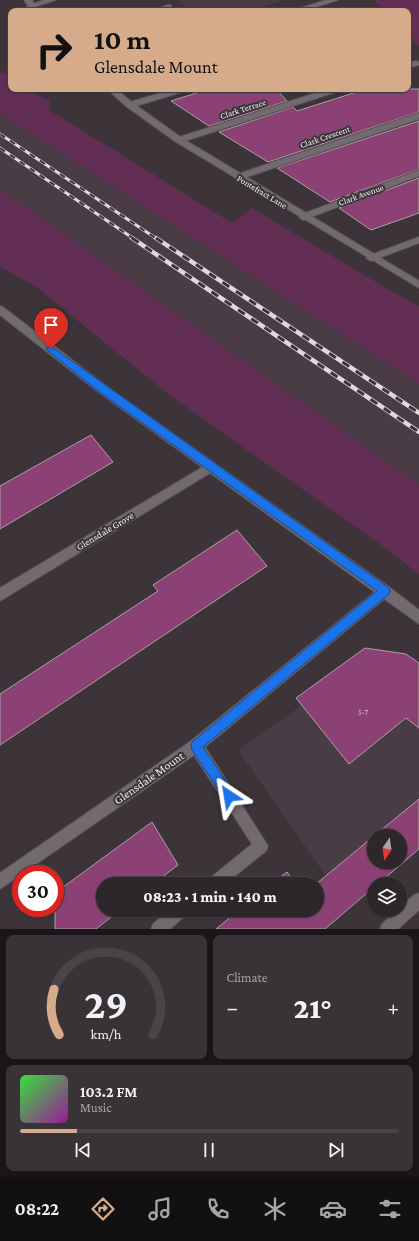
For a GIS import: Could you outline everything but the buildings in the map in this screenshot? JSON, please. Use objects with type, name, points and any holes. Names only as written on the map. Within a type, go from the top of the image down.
[{"type":"street","points":[[32,6],[52,0]]},
{"type":"street","points":[[306,8],[334,0]]},
{"type":"street","name":"Pontefract Lane","points":[[115,92],[130,105],[179,140],[303,217],[419,286]]},
{"type":"street","points":[[130,105],[172,92]]},
{"type":"street","name":"Clark Terrace","points":[[179,140],[327,92]]},
{"type":"street","name":"Clark Crescent","points":[[238,177],[419,116]]},
{"type":"street","name":"Clark Avenue","points":[[303,217],[419,174]]},
{"type":"street","points":[[371,258],[419,240]]},
{"type":"street","points":[[0,310],[101,388],[385,591],[419,618]]},
{"type":"street","name":"Glensdale Grove","points":[[0,595],[211,467]]},
{"type":"street","name":"Glensdale Mount","points":[[0,882],[196,746],[385,591]]},
{"type":"street","points":[[196,746],[262,846],[223,877]]},
{"type":"street","points":[[387,929],[419,900]]},
{"type":"street","points":[[158,929],[173,917]]},
{"type":"shaded area","points":[[179,0],[286,0],[258,8],[188,8]]},
{"type":"shaded area","points":[[374,0],[419,0],[419,46],[411,38],[411,8],[382,8]]},
{"type":"shaded area","points":[[0,71],[8,76],[8,92],[34,92],[50,102],[49,110],[232,223],[252,208],[419,306],[419,384],[0,113]]},
{"type":"shaded area","points":[[0,113],[419,384],[419,485],[0,189]]},
{"type":"shaded area","points":[[0,189],[419,485],[419,574],[380,544],[172,397],[35,286],[0,267]]},
{"type":"shaded area","points":[[365,648],[406,654],[419,663],[419,799],[383,829],[367,829],[367,842],[326,876],[238,750],[301,706],[296,698]]},
{"type":"railway","points":[[0,134],[157,239]]},
{"type":"railway","points":[[0,148],[134,239]]},
{"type":"railway","points":[[132,238],[419,432]]},
{"type":"railway","points":[[156,238],[419,413]]},
{"type":"route","points":[[51,349],[101,388],[385,591],[196,746],[229,796]]}]
